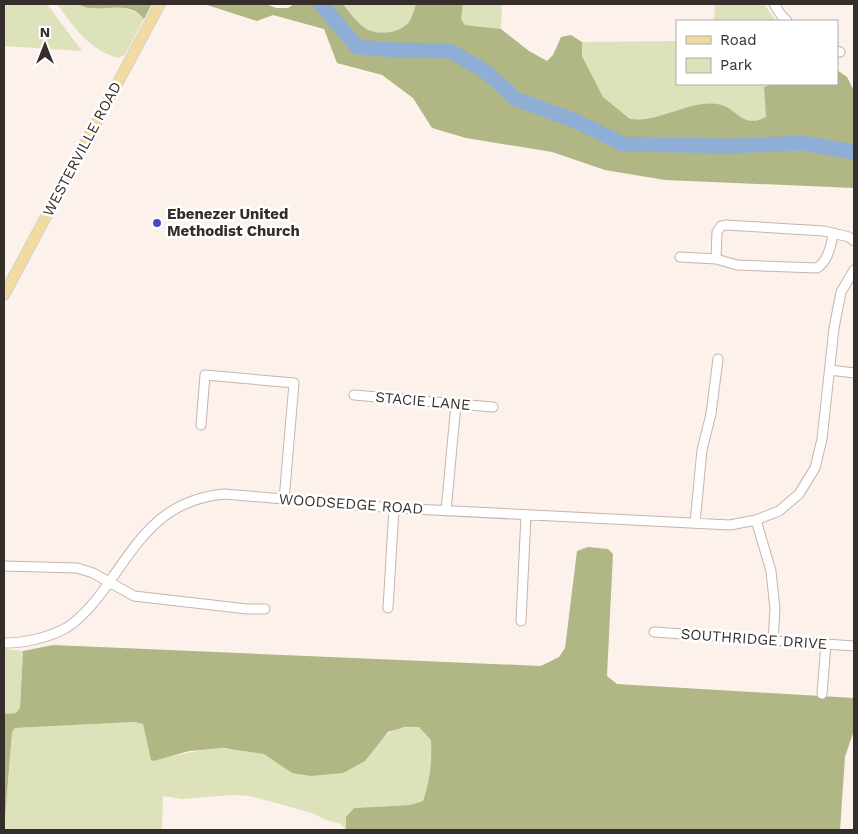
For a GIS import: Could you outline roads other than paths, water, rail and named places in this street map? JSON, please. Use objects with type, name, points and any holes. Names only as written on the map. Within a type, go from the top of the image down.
[{"type":"main road","name":"WESTERVILLE ROAD","points":[[4,295],[160,4]]},
{"type":"street","points":[[774,4],[786,20]]},
{"type":"street","points":[[716,259],[717,232],[721,226],[834,233],[854,241]]},
{"type":"street","points":[[680,257],[716,259],[737,265],[817,268],[827,258],[834,233]]},
{"type":"street","name":"WOODSEDGE ROAD","points":[[4,643],[20,643],[44,637],[66,628],[85,612],[134,547],[162,518],[174,508],[208,496],[224,494],[394,508],[730,525],[756,520],[779,511],[799,494],[815,468],[822,439],[834,328],[841,292],[854,270]]},
{"type":"street","points":[[695,523],[702,450],[710,414],[718,359]]},
{"type":"street","points":[[830,370],[854,373]]},
{"type":"street","points":[[201,425],[205,375],[294,382],[284,500]]},
{"type":"street","name":"STACIE LANE","points":[[354,395],[492,407]]},
{"type":"street","points":[[446,511],[456,404]]},
{"type":"street","points":[[388,608],[394,508]]},
{"type":"street","points":[[521,621],[526,515]]},
{"type":"street","points":[[756,520],[771,571],[775,609],[773,640]]},
{"type":"street","points":[[4,566],[77,568],[93,573],[134,596],[248,609],[265,609]]},
{"type":"street","name":"SOUTHRIDGE DRIVE","points":[[654,632],[854,646]]},
{"type":"street","points":[[822,694],[826,644]]},
{"type":"waterway","points":[[321,4],[357,47],[450,51],[485,71],[516,99],[573,120],[623,144],[731,146],[802,143],[854,152]]},
{"type":"place","name":"Ebenezer United Methodist Church","points":[[157,223]]}]
